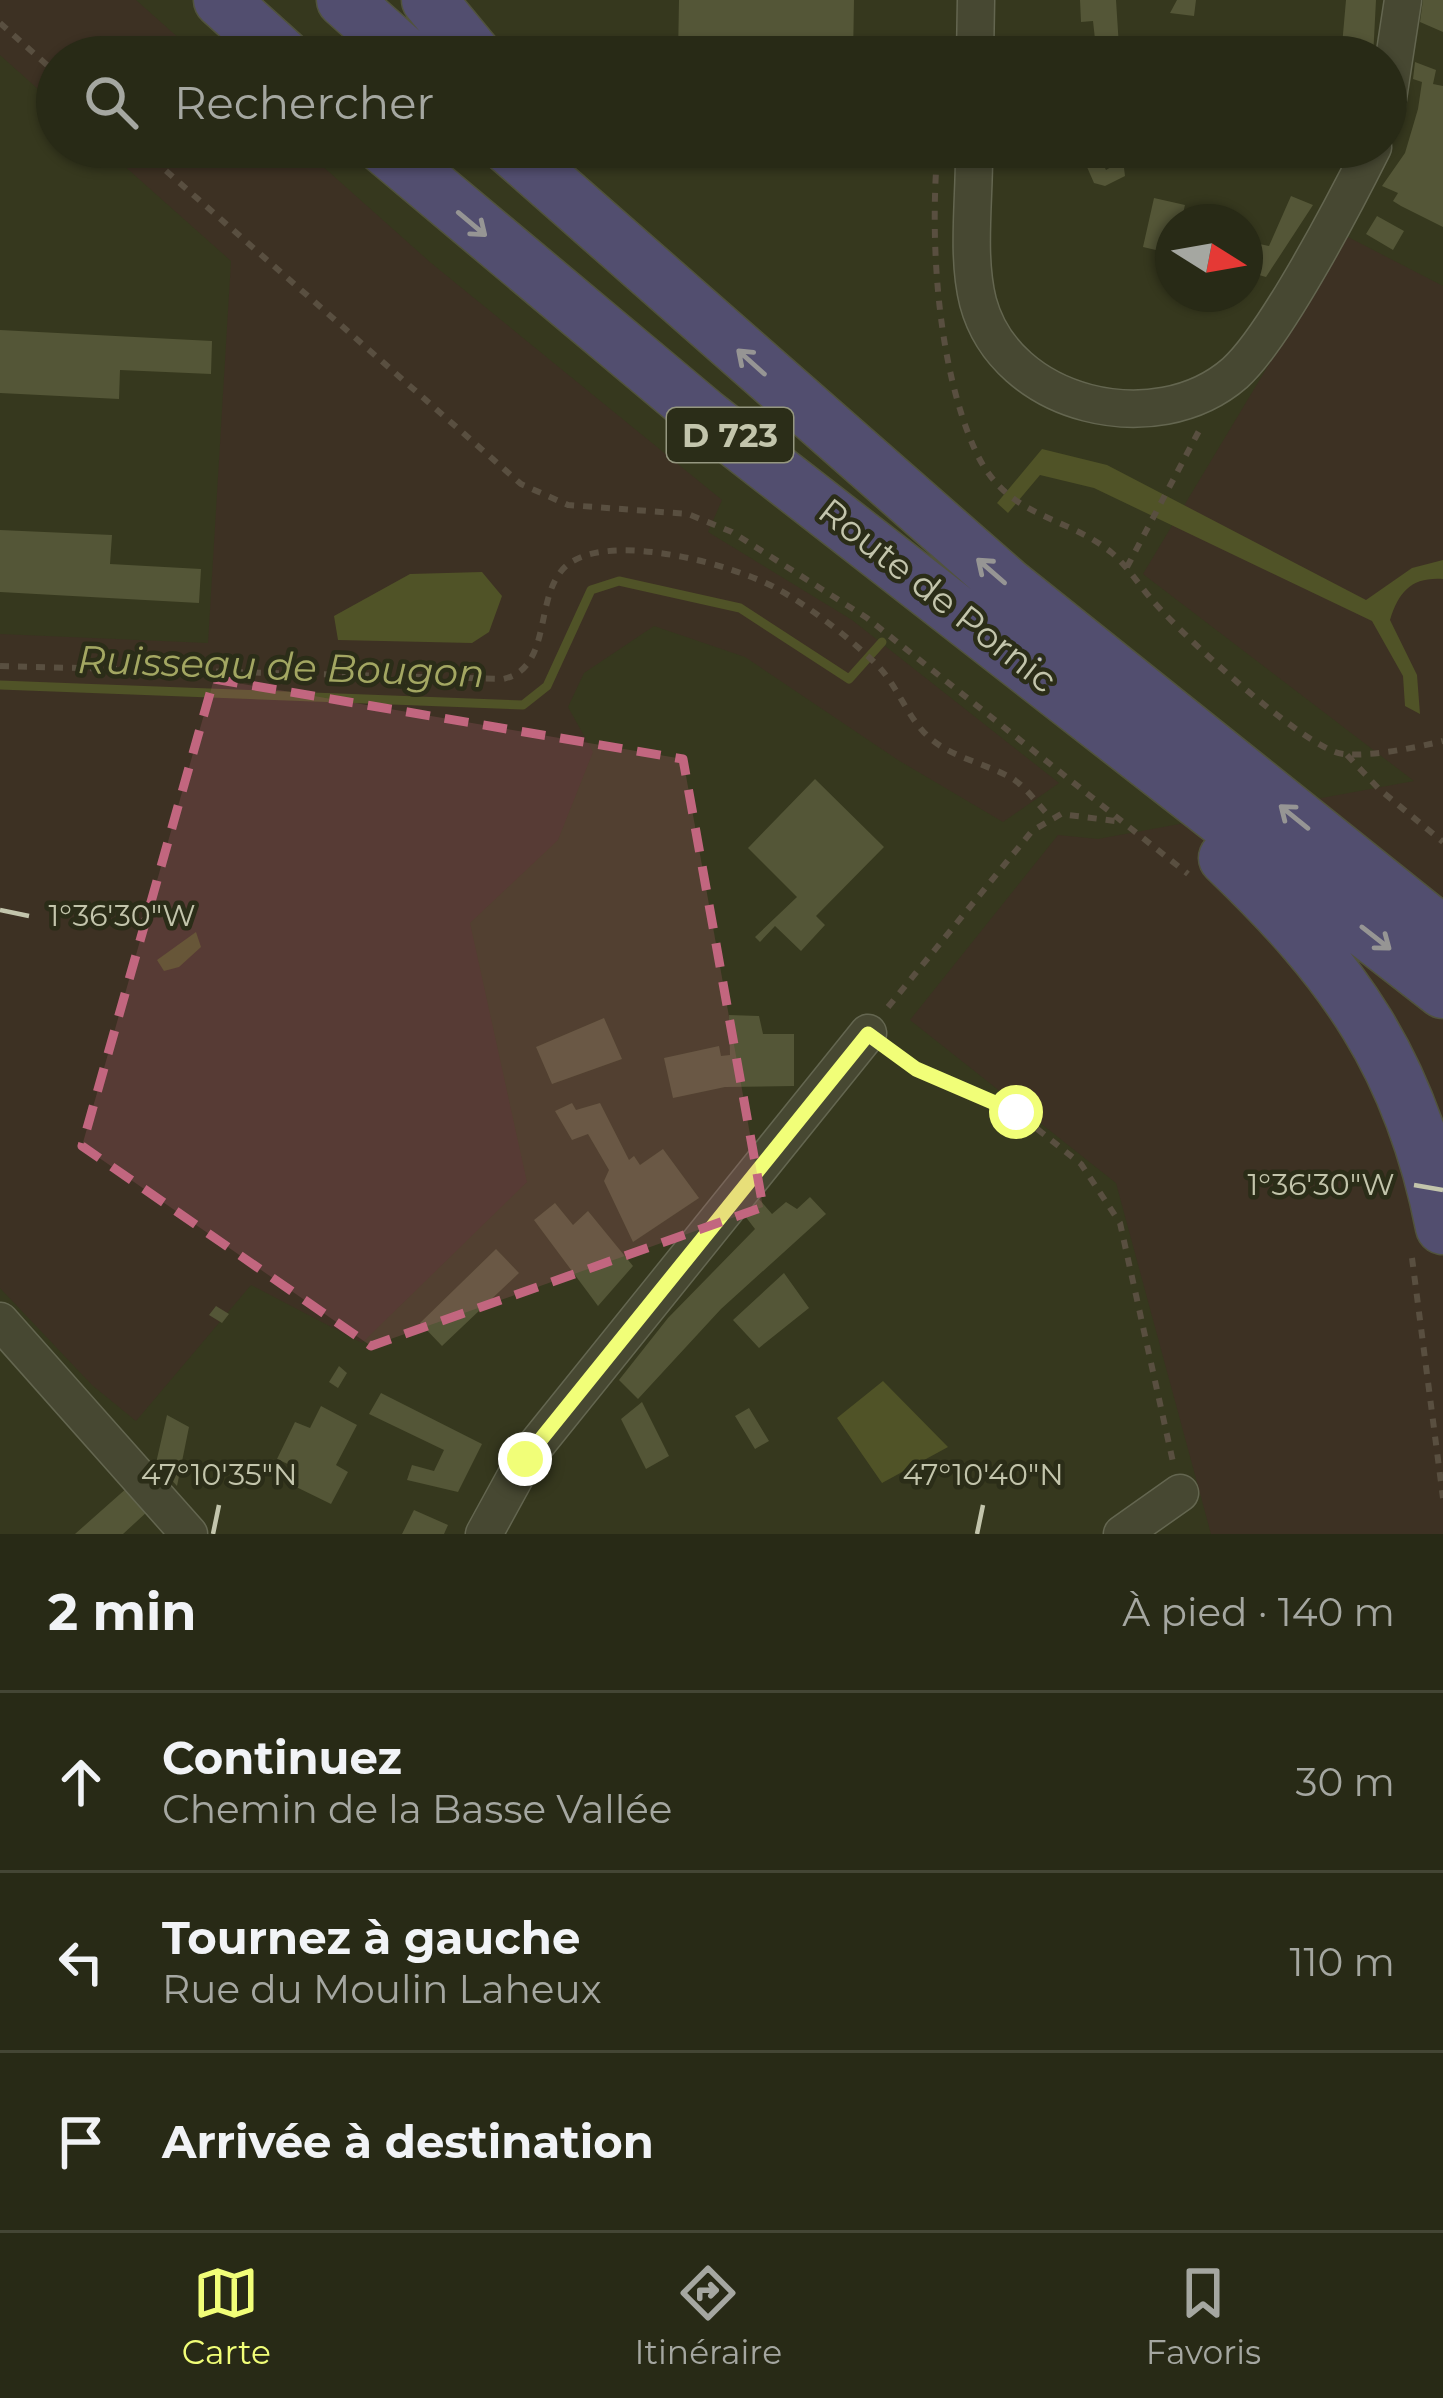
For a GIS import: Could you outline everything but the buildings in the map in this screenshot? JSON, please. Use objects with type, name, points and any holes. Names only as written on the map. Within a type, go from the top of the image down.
[{"type":"highway","points":[[221,0],[261,36]]},
{"type":"highway","points":[[344,0],[384,36]]},
{"type":"highway","points":[[430,0],[459,36]]},
{"type":"highway","name":"Route de Pornic","points":[[409,168],[706,417],[1443,991]]},
{"type":"highway","name":"Route de Pornic","points":[[533,168],[1006,584],[1443,934]]},
{"type":"highway","points":[[580,168],[636,222],[654,273]]},
{"type":"highway","points":[[1087,710],[1124,773],[1206,839],[1341,980],[1407,1095],[1426,1233]]},
{"type":"highway","points":[[1385,890],[1443,900]]},
{"type":"street","points":[[975,36],[976,0]]},
{"type":"street","points":[[1397,36],[1403,0]]},
{"type":"street","points":[[974,168],[977,300],[987,326],[1013,360],[1063,396],[1098,407],[1160,404],[1215,386],[1238,370],[1262,340],[1361,168]]},
{"type":"street","points":[[484,1534],[525,1459],[868,1034]]},
{"type":"street","points":[[0,1321],[189,1534]]},
{"type":"street","points":[[1122,1534],[1180,1493]]},
{"type":"path","points":[[0,22],[36,55]]},
{"type":"path","points":[[163,168],[521,484],[568,506],[688,514],[732,532],[867,618],[1200,884]]},
{"type":"path","points":[[1126,567],[1204,422],[1215,386]]},
{"type":"path","points":[[1000,484],[1043,521],[1091,538],[1126,567],[1193,640],[1312,740],[1348,755],[1379,789],[1443,842]]},
{"type":"path","points":[[0,666],[503,680],[527,665],[541,634],[552,580],[573,561],[621,550],[743,573],[779,590],[879,667],[930,739],[1017,782],[1051,818]]},
{"type":"path","points":[[1348,755],[1443,741]]},
{"type":"path","points":[[1119,822],[1076,813],[1051,818],[978,891],[868,1034],[916,1069],[1016,1112],[1081,1164],[1120,1223],[1180,1493]]},
{"type":"path","points":[[1426,1233],[1443,1498]]},
{"type":"highlighted area","points":[[214,679],[683,759],[763,1207],[371,1346],[82,1146]]},
{"type":"shaded area","points":[[0,0],[136,0],[176,36],[36,36],[36,87],[0,55]]},
{"type":"shaded area","points":[[127,168],[325,168],[431,263],[722,500],[708,532],[852,620],[1059,783],[1003,822],[898,760],[745,657],[654,626],[584,673],[568,707],[593,752],[558,840],[470,923],[527,1182],[362,1343],[251,1285],[136,1421],[92,1385],[0,1288],[0,634],[208,643],[231,261]]},
{"type":"shaded area","points":[[1346,236],[1443,286],[1443,1534],[1211,1534],[1116,1183],[910,1020],[1058,835],[1098,839],[1414,781],[1143,574]]},
{"type":"shaded area","points":[[1042,449],[1107,465],[1366,600],[1412,568],[1443,560],[1443,579],[1423,580],[1408,588],[1390,620],[1417,675],[1420,714],[1405,706],[1403,676],[1372,621],[1094,488],[1040,475],[1008,513],[997,503]]},
{"type":"shaded area","points":[[482,572],[502,596],[489,632],[472,643],[338,640],[334,616],[410,574]]},
{"type":"shaded area","points":[[196,932],[201,947],[179,967],[164,971],[157,960]]},
{"type":"shaded area","points":[[883,1381],[948,1447],[882,1483],[837,1418]]},
{"type":"waterway","name":"Ruisseau de Bougon","points":[[0,685],[523,705],[547,686],[591,590],[619,581],[740,608],[849,679],[882,642]]},
{"type":"route","points":[[525,1459],[868,1034],[916,1069],[1016,1112]]}]
